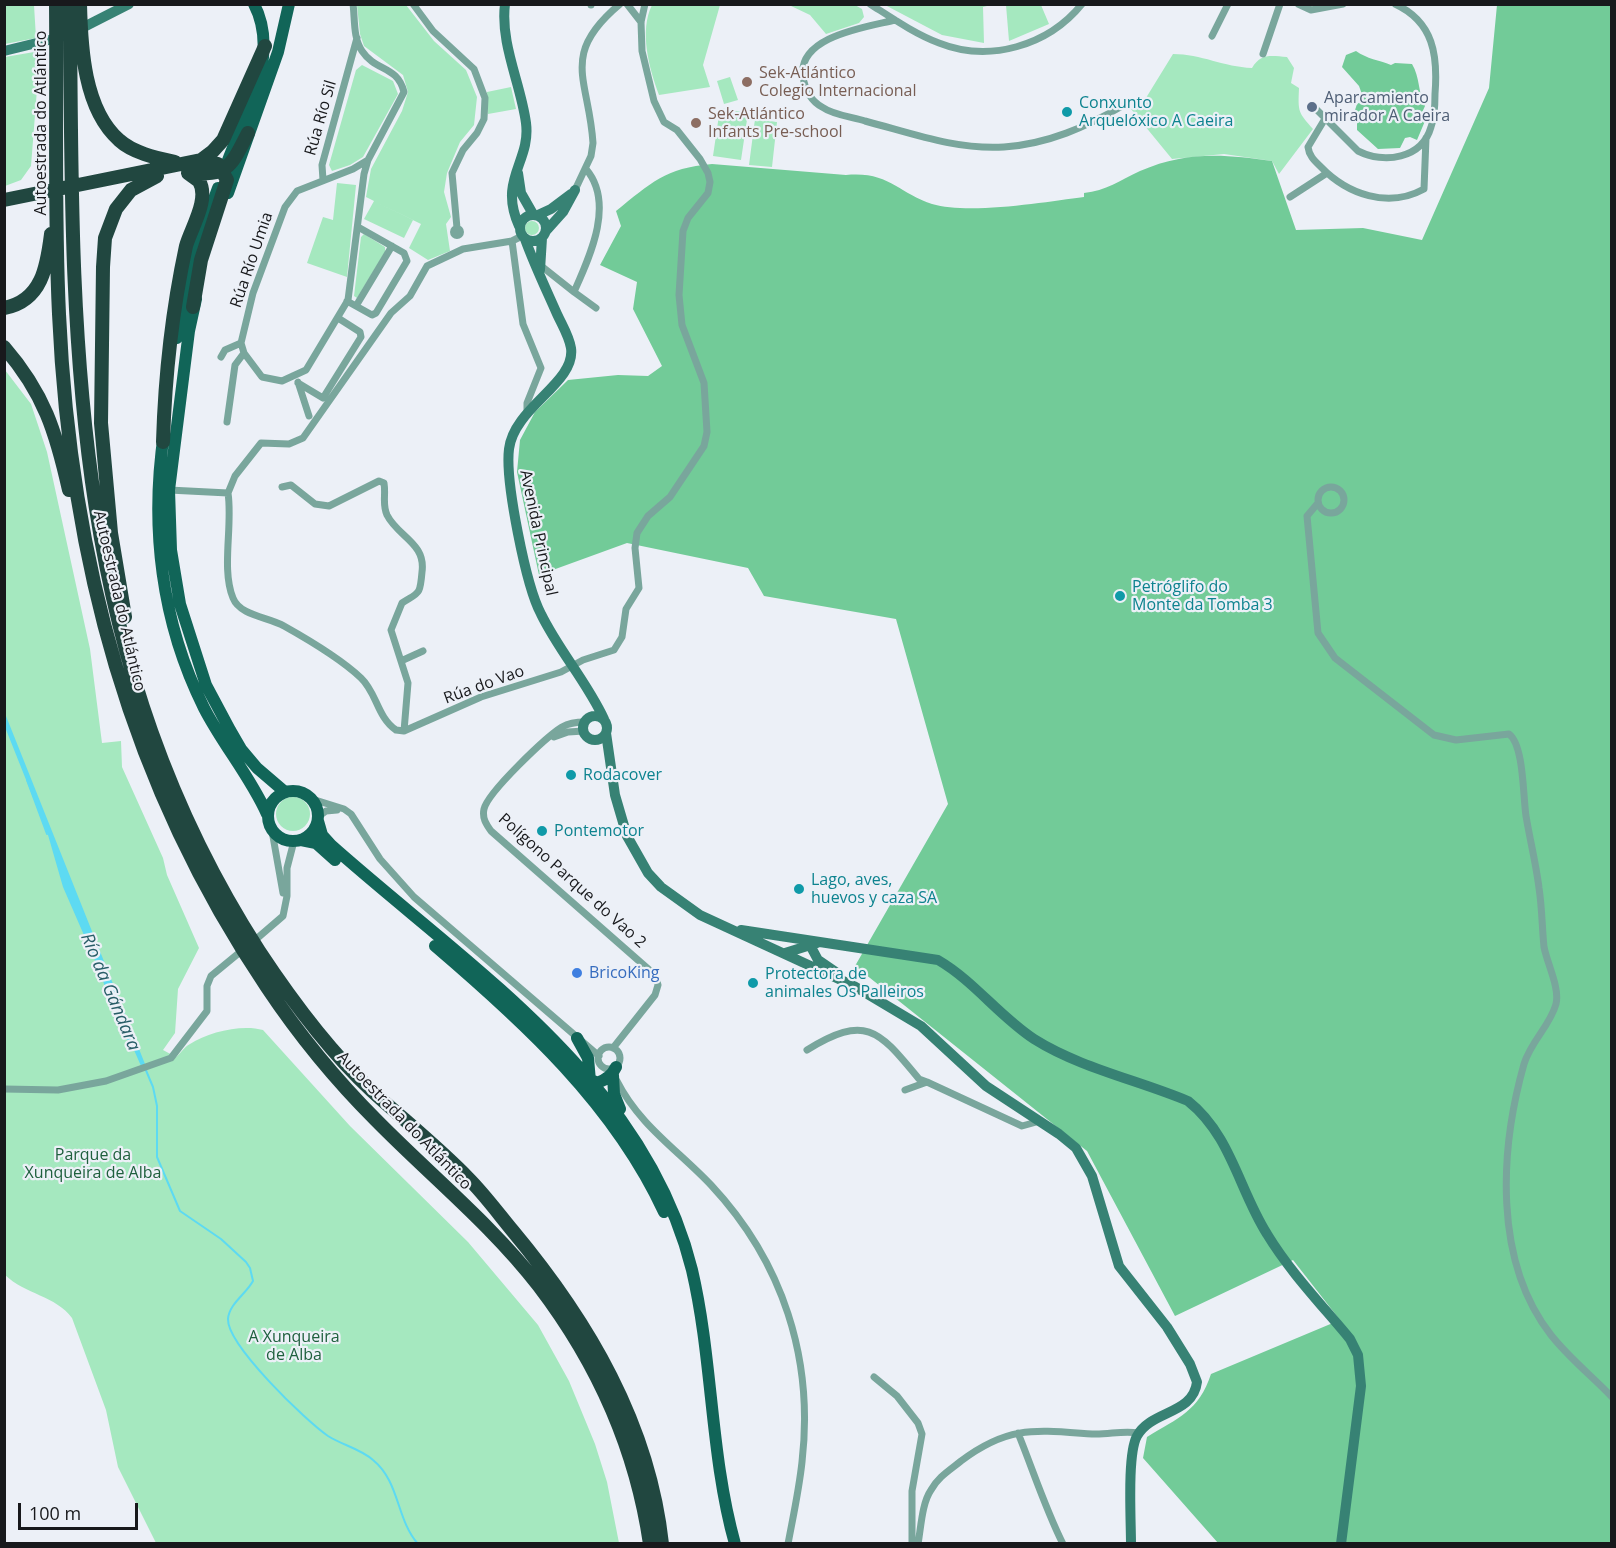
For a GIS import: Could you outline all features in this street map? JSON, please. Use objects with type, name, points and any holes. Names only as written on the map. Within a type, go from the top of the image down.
[{"type":"highway","name":"Autoestrada do Atlántico","points":[[56,4],[58,312],[64,389],[82,521],[112,661],[138,739],[168,814],[229,928],[270,991],[317,1056],[374,1118],[508,1250],[537,1284],[580,1346],[615,1414],[628,1448],[646,1517],[650,1544]]},
{"type":"highway","name":"Autoestrada do Atlántico","points":[[70,4],[75,321],[85,440],[108,582],[140,702],[168,779],[231,905],[293,1001],[327,1045],[369,1089],[469,1179],[546,1272],[583,1325],[615,1383],[640,1444],[655,1499],[662,1544]]},
{"type":"highway","points":[[80,4],[87,76],[98,112],[120,141],[133,149],[210,174],[223,170],[235,159],[248,133]]},
{"type":"highway","points":[[96,184],[158,176],[186,168],[213,151],[223,140],[265,46]]},
{"type":"highway","points":[[4,308],[23,302],[34,292],[48,260],[51,232],[51,118],[57,94]]},
{"type":"highway","points":[[194,307],[201,260],[226,185],[223,170],[214,161],[201,159]]},
{"type":"highway","points":[[4,200],[22,199],[186,168]]},
{"type":"highway","points":[[163,442],[170,325],[188,239],[203,192],[200,181],[186,168]]},
{"type":"highway","points":[[140,702],[111,533],[101,423],[103,267],[105,238],[116,209],[131,190],[158,176]]},
{"type":"highway","points":[[4,208],[22,199]]},
{"type":"highway","points":[[4,347],[35,387],[53,425],[99,634],[112,661]]},
{"type":"main road","points":[[254,4],[264,30],[263,66],[198,243],[178,330],[163,442],[159,542],[169,613],[178,643],[205,708],[225,745],[252,783],[267,814],[272,831],[285,840],[316,843],[545,1047],[596,1102],[636,1162],[669,1223],[686,1275],[701,1354],[719,1500],[729,1544]]},
{"type":"main road","points":[[285,792],[241,749],[206,685],[180,604],[171,550],[170,490],[194,307],[220,215],[278,52],[289,4]]},
{"type":"main road","points":[[267,814],[273,800],[285,792],[299,791],[312,799],[322,835],[331,845],[533,1020],[590,1078],[626,1128],[666,1197],[691,1269],[702,1318],[724,1487],[735,1544]]},
{"type":"main road","points":[[297,841],[312,833],[318,819]]},
{"type":"main road","points":[[390,907],[419,927],[590,1078],[597,1083],[614,1071]]},
{"type":"main road","points":[[577,1038],[588,1058],[590,1078]]},
{"type":"main road","points":[[614,1071],[614,1094],[636,1162]]},
{"type":"street","points":[[4,51],[29,46],[94,23],[129,4]]},
{"type":"street","name":"Rúa Río Sil","points":[[323,180],[322,165],[357,38],[353,4]]},
{"type":"street","points":[[413,4],[433,31],[474,69],[484,98],[484,119],[477,133],[463,150],[452,173],[457,228]]},
{"type":"street","points":[[505,4],[507,38],[526,123],[525,139],[511,186],[511,199],[522,233],[541,276]]},
{"type":"street","points":[[522,233],[533,241],[544,234],[563,212],[586,169],[593,143],[581,64],[585,46],[594,30],[620,4]]},
{"type":"street","points":[[627,4],[640,22]]},
{"type":"street","points":[[640,22],[645,4]]},
{"type":"street","points":[[870,4],[940,44],[981,51],[1002,50],[1038,39],[1057,28],[1082,4]]},
{"type":"street","points":[[1212,36],[1228,4]]},
{"type":"street","points":[[1263,54],[1280,4]]},
{"type":"street","points":[[1298,4],[1311,10],[1343,4]]},
{"type":"street","points":[[1313,106],[1358,151],[1383,160],[1399,157],[1414,150],[1426,138],[1431,128],[1434,112],[1436,52],[1424,25],[1415,15],[1395,4]]},
{"type":"street","points":[[895,20],[829,38],[806,58],[802,72],[804,86],[822,108],[941,142],[982,147],[1020,145],[1049,139],[1096,121],[1124,105]]},
{"type":"street","name":"Rúa do Vao","points":[[404,731],[481,697],[561,672],[598,653],[614,650],[619,645],[626,609],[639,588],[635,548],[637,533],[648,516],[670,497],[704,446],[707,432],[704,382],[679,314],[683,231],[688,218],[708,193],[710,182],[700,159],[681,135],[664,122],[654,101],[642,51],[640,22]]},
{"type":"street","name":"Rúa Río Sil","points":[[357,38],[368,58]]},
{"type":"street","name":"Rúa Río Sil","points":[[351,64],[362,57],[368,58]]},
{"type":"street","points":[[297,380],[311,364],[347,301],[368,160],[404,93],[399,78],[394,73],[368,58]]},
{"type":"street","points":[[1326,117],[1308,147],[1311,156],[1327,173],[1351,191],[1375,198],[1413,194],[1424,189],[1422,171],[1426,138]]},
{"type":"street","name":"Rúa Río Umia","points":[[297,380],[282,381],[262,377],[244,354],[242,343],[253,293],[285,207],[297,191],[353,169],[368,160]]},
{"type":"street","points":[[517,165],[521,193],[535,215],[544,220],[539,264],[541,276]]},
{"type":"street","points":[[574,292],[600,219],[599,196],[593,177],[586,169]]},
{"type":"street","points":[[1290,197],[1327,173]]},
{"type":"street","points":[[282,487],[291,485],[322,507],[356,495],[375,482],[384,483],[383,504],[388,518],[420,550],[423,564],[418,593],[412,599],[402,603],[392,630],[408,683],[404,731],[389,726],[375,697],[361,678],[283,625],[236,605],[232,596],[228,564],[230,519],[228,493],[235,476],[261,443],[289,444],[303,438],[391,313],[410,296],[427,266],[475,246],[512,241],[522,233],[523,218],[535,215],[561,202],[575,190]]},
{"type":"street","points":[[347,301],[372,315],[376,313],[407,261],[404,253],[358,227]]},
{"type":"street","points":[[512,241],[523,324],[541,368],[527,403],[527,412]]},
{"type":"street","points":[[357,306],[392,246]]},
{"type":"street","points":[[539,264],[596,308]]},
{"type":"street","name":"Avenida Principal","points":[[541,276],[568,337],[571,356],[568,367],[561,377],[527,412],[514,430],[509,448],[510,486],[535,602],[594,700],[592,722]]},
{"type":"street","points":[[297,380],[323,398],[361,337],[360,332],[338,318]]},
{"type":"street","points":[[221,357],[225,350],[242,343]]},
{"type":"street","points":[[227,422],[235,365],[244,354]]},
{"type":"street","points":[[297,380],[309,416]]},
{"type":"street","points":[[170,490],[228,493]]},
{"type":"street","points":[[1318,503],[1307,516],[1309,554],[1318,633],[1335,658],[1434,735],[1456,740],[1509,734],[1518,747],[1525,813],[1539,886],[1544,945],[1557,1002],[1548,1022],[1532,1043],[1519,1085],[1506,1166],[1510,1225],[1523,1283],[1534,1308],[1551,1335],[1611,1397]]},
{"type":"street","points":[[401,661],[423,651]]},
{"type":"street","points":[[592,722],[590,738],[602,736]]},
{"type":"street","points":[[592,722],[602,736],[612,758],[620,816],[630,844],[648,873],[680,903],[854,986]]},
{"type":"street","name":"Polígono Parque do Vao 2","points":[[592,722],[562,727],[490,796],[484,808],[484,821],[491,831],[655,975],[658,985],[655,994],[614,1048]]},
{"type":"street","points":[[312,799],[348,812],[380,859],[414,897],[599,1056]]},
{"type":"street","points":[[318,819],[332,810],[348,812]]},
{"type":"street","points":[[272,831],[285,908]]},
{"type":"street","points":[[4,1089],[58,1090],[121,1076],[171,1058],[181,1048],[207,1011],[207,986],[211,976],[274,926],[285,908],[287,868],[297,841]]},
{"type":"street","points":[[734,930],[795,937],[938,960],[954,969],[1017,1027],[1035,1040],[1056,1052],[1188,1101],[1212,1124],[1266,1233],[1350,1339],[1358,1355],[1361,1386],[1341,1544]]},
{"type":"street","points":[[785,953],[785,946],[795,937]]},
{"type":"street","points":[[785,953],[823,942]]},
{"type":"street","points":[[810,945],[818,960],[854,986],[921,1026],[965,1069],[1076,1148],[1085,1161],[1092,1176],[1119,1266],[1167,1327],[1195,1375],[1196,1389],[1189,1401],[1156,1419],[1138,1433],[1134,1443],[1131,1544]]},
{"type":"street","points":[[807,1050],[833,1034],[856,1030],[871,1033],[886,1040],[919,1079],[1022,1126],[1040,1121]]},
{"type":"street","points":[[614,1071],[604,1068],[599,1062],[599,1056],[606,1048],[614,1048],[620,1057],[614,1071],[624,1095],[643,1121],[710,1184],[738,1215],[770,1270],[784,1302],[797,1341],[804,1410],[802,1462],[788,1544]]},
{"type":"street","points":[[905,1090],[927,1082]]},
{"type":"street","points":[[626,1128],[643,1121]]},
{"type":"street","points":[[874,1377],[897,1396],[918,1424],[922,1434],[912,1491],[912,1544]]},
{"type":"street","points":[[918,1544],[930,1491],[940,1477],[997,1437],[1055,1430],[1101,1435],[1126,1431],[1138,1433]]},
{"type":"street","points":[[1018,1433],[1037,1479],[1047,1513],[1063,1544]]},
{"type":"green space","points":[[5,5],[34,5],[36,38],[5,44]]},
{"type":"green space","points":[[357,5],[406,5],[434,41],[466,70],[477,97],[474,125],[460,142],[447,173],[444,192],[451,217],[446,224],[450,251],[428,260],[409,248],[421,224],[413,220],[404,238],[364,219],[374,201],[366,197],[371,169],[402,111],[408,92],[403,75],[364,46],[360,34]]},
{"type":"green space","points":[[652,5],[720,5],[703,65],[710,87],[659,95],[649,62],[646,38],[648,15]]},
{"type":"green space","points":[[789,5],[855,5],[862,9],[864,17],[859,23],[826,34],[810,15]]},
{"type":"green space","points":[[885,5],[991,5],[983,7],[984,43],[942,35]]},
{"type":"green space","points":[[1006,5],[1041,5],[1049,24],[1009,41]]},
{"type":"green space","points":[[1497,5],[1611,5],[1611,1543],[1218,1543],[1143,1458],[1147,1437],[1194,1405],[1206,1387],[1211,1374],[1340,1320],[1293,1260],[1175,1316],[1087,1151],[855,966],[948,804],[896,619],[764,596],[748,568],[627,543],[539,575],[517,472],[520,440],[535,412],[568,380],[618,375],[648,376],[662,366],[633,309],[637,282],[600,265],[621,226],[616,211],[660,178],[682,169],[712,164],[873,176],[932,204],[948,207],[986,208],[1084,197],[1084,193],[1106,188],[1140,171],[1173,160],[1205,156],[1238,157],[1272,161],[1296,230],[1363,228],[1422,240],[1489,88]]},
{"type":"green space","points":[[40,51],[31,166],[21,180],[5,186],[5,57]]},
{"type":"green space","points":[[1356,51],[1391,65],[1395,63],[1412,64],[1425,106],[1420,117],[1425,121],[1417,140],[1410,137],[1405,138],[1400,148],[1378,149],[1357,130],[1357,122],[1353,116],[1357,104],[1364,100],[1359,86],[1342,67],[1346,55]]},
{"type":"green space","points":[[1173,54],[1252,68],[1263,58],[1287,57],[1294,68],[1291,83],[1299,88],[1300,111],[1313,129],[1279,174],[1272,161],[1224,154],[1172,159],[1131,109],[1141,106]]},
{"type":"green space","points":[[362,65],[393,81],[398,94],[363,157],[350,165],[332,171],[329,165],[356,70]]},
{"type":"green space","points":[[730,77],[738,100],[724,104],[717,81]]},
{"type":"green space","points":[[511,87],[516,109],[488,114],[487,92]]},
{"type":"green space","points":[[720,108],[748,113],[741,160],[713,156]]},
{"type":"green space","points":[[755,119],[777,122],[772,167],[749,165]]},
{"type":"green space","points":[[337,183],[356,185],[347,277],[307,263],[323,217],[333,220]]},
{"type":"green space","points":[[532,221],[537,223],[539,228],[537,233],[532,235],[527,233],[525,228],[527,223]]},
{"type":"green space","points":[[364,234],[385,247],[385,252],[357,298],[354,296],[361,237]]},
{"type":"green space","name":"A Xunqueira de Alba","points":[[5,370],[31,404],[47,452],[90,649],[102,743],[121,741],[122,767],[163,858],[167,875],[199,948],[178,989],[175,1033],[163,1050],[176,1057],[188,1045],[215,1033],[245,1028],[263,1030],[350,1126],[468,1242],[538,1325],[569,1381],[595,1444],[607,1482],[619,1543],[156,1543],[118,1467],[106,1410],[72,1318],[58,1305],[22,1287],[5,1275]]},
{"type":"green space","points":[[293,797],[305,802],[310,814],[305,826],[293,831],[281,826],[276,814],[281,802]]},
{"type":"water","points":[[4,711],[145,1064],[141,1066],[63,887],[48,835],[5,727]]},
{"type":"waterway","name":"Río da Gándara","points":[[27,780],[47,834]]},
{"type":"waterway","name":"Río da Gándara","points":[[101,973],[123,1032],[130,1042]]},
{"type":"waterway","name":"Río da Gándara","points":[[145,1068],[153,1087],[157,1106],[157,1157],[180,1211],[221,1239],[250,1268],[253,1281],[229,1314],[231,1331],[269,1382],[317,1428],[363,1453],[382,1469],[393,1490],[405,1523],[418,1544]]},
{"type":"place","name":"Sek-Atlántico Colegio Internacional","points":[[747,82]]},
{"type":"place","name":"Aparcamiento mirador A Caeira","points":[[1312,107]]},
{"type":"place","name":"Conxunto Arquelóxico A Caeira","points":[[1067,112]]},
{"type":"place","name":"Sek-Atlántico Infants Pre-school","points":[[696,123]]},
{"type":"place","name":"Petróglifo do Monte da Tomba 3","points":[[1120,596]]},
{"type":"place","name":"Rodacover","points":[[571,775]]},
{"type":"place","name":"Pontemotor","points":[[542,831]]},
{"type":"place","name":"Lago, aves, huevos y caza SA","points":[[799,889]]},
{"type":"place","name":"BricoKing","points":[[577,973]]},
{"type":"place","name":"Protectora de animales Os Palleiros","points":[[753,983]]},
{"type":"park label","name":"Parque da Xunqueira de Alba","points":[[93,1164]]}]
